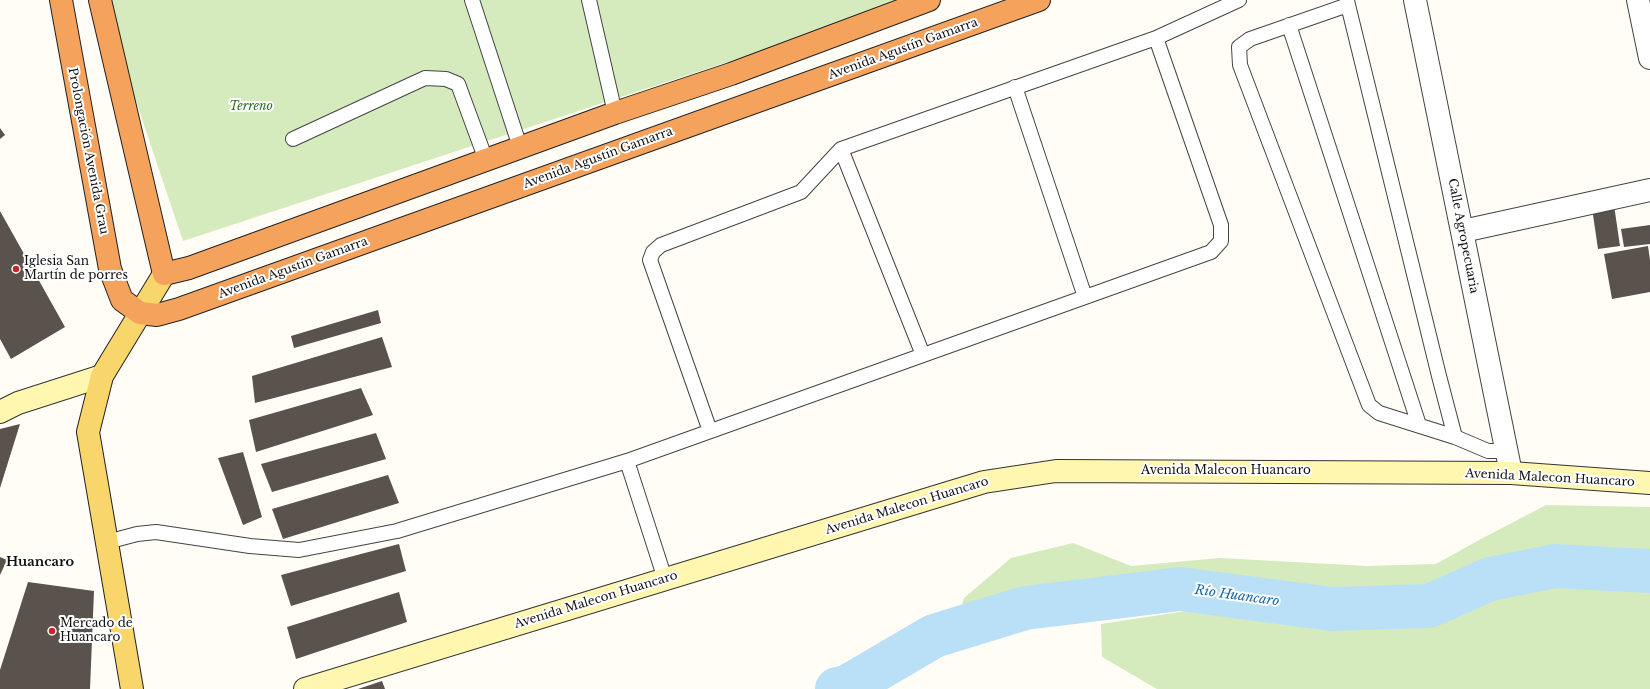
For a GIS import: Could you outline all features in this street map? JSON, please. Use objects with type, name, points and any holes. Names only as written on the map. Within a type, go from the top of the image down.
[{"type":"highway","name":"Prolongación Avenida Grau","points":[[61,0],[110,269],[122,300],[149,314]]},
{"type":"highway","points":[[100,0],[164,274],[190,268],[520,147],[731,74],[929,0]]},
{"type":"highway","name":"Avenida Agustín Gamarra","points":[[149,314],[180,309],[1039,0]]},
{"type":"highway","points":[[731,74],[746,105]]},
{"type":"main road","points":[[132,689],[88,432],[102,376],[149,314],[164,274]]},
{"type":"street","name":"Calle Agropecuaria","points":[[1415,0],[1511,473]]},
{"type":"street","points":[[1638,0],[1650,58]]},
{"type":"street","points":[[1463,231],[1650,190]]},
{"type":"street","points":[[0,412],[18,403],[102,376]]},
{"type":"street","name":"Avenida Malecon Huancaro","points":[[305,689],[984,482],[1056,470],[1511,473],[1650,484]]},
{"type":"lane","points":[[472,0],[520,147]]},
{"type":"lane","points":[[589,0],[615,113]]},
{"type":"lane","points":[[710,431],[650,260],[653,252],[661,245],[801,192],[841,149],[1156,38],[1239,0]]},
{"type":"lane","points":[[1455,437],[1437,369],[1348,2],[1250,39],[1239,47],[1240,65],[1369,405],[1379,413],[1455,437],[1488,451],[1506,451]]},
{"type":"lane","points":[[1289,25],[1419,425]]},
{"type":"lane","points":[[107,542],[137,534],[156,532],[250,546],[299,550],[397,531],[627,461],[1211,252],[1221,242],[1221,225],[1156,38]]},
{"type":"lane","points":[[293,139],[425,78],[446,79],[458,84],[486,160]]},
{"type":"lane","points":[[1015,87],[1085,297]]},
{"type":"lane","points":[[841,149],[923,355]]},
{"type":"lane","points":[[627,461],[665,579]]},
{"type":"green space","name":"Terreno","points":[[102,0],[916,0],[183,241]]},
{"type":"green space","points":[[1546,505],[1650,507],[1650,560],[1537,553],[1493,568],[1431,594],[1352,601],[1154,577],[1025,595],[957,619],[964,598],[1011,558],[1073,543],[1131,566],[1220,558],[1367,566],[1436,564]]},
{"type":"green space","points":[[1554,579],[1650,589],[1650,689],[1157,689],[1102,657],[1101,624],[1187,611],[1370,628],[1423,626],[1490,598]]},
{"type":"building","points":[[0,128],[5,135],[0,139]]},
{"type":"building","points":[[1614,205],[1620,246],[1598,249],[1592,208]]},
{"type":"building","name":"Iglesia San Martín de porres","points":[[0,211],[65,327],[11,359],[0,339]]},
{"type":"building","points":[[1650,225],[1650,244],[1624,247],[1621,229]]},
{"type":"building","points":[[1648,246],[1650,260],[1650,292],[1612,299],[1604,254]]},
{"type":"building","points":[[378,310],[381,323],[294,348],[291,336]]},
{"type":"building","points":[[382,337],[392,367],[255,403],[252,376]]},
{"type":"building","points":[[361,388],[373,415],[256,452],[249,420]]},
{"type":"building","points":[[20,424],[0,488],[0,429]]},
{"type":"building","points":[[376,433],[386,459],[272,492],[261,464]]},
{"type":"building","points":[[243,452],[262,517],[243,525],[218,458]]},
{"type":"building","points":[[388,475],[399,503],[283,539],[272,509]]},
{"type":"building","points":[[399,544],[406,571],[291,606],[281,575]]},
{"type":"building","points":[[0,557],[7,560],[0,575]]},
{"type":"building","name":"Mercado de Huancaro","points":[[28,582],[94,591],[90,689],[0,689],[0,670]]},
{"type":"building","points":[[399,592],[407,622],[296,659],[287,627]]},
{"type":"building","points":[[382,681],[385,689],[358,689]]},
{"type":"waterway","name":"Río Huancaro","points":[[837,689],[847,687],[934,636],[1025,608],[1180,589],[1332,609],[1429,606],[1490,579],[1555,566],[1650,571]]},
{"type":"place","name":"Iglesia San Martín de porres","points":[[16,269]]},
{"type":"place","name":"Mercado de Huancaro","points":[[52,631]]},
{"type":"district","name":"Huancaro","points":[[40,562]]}]
